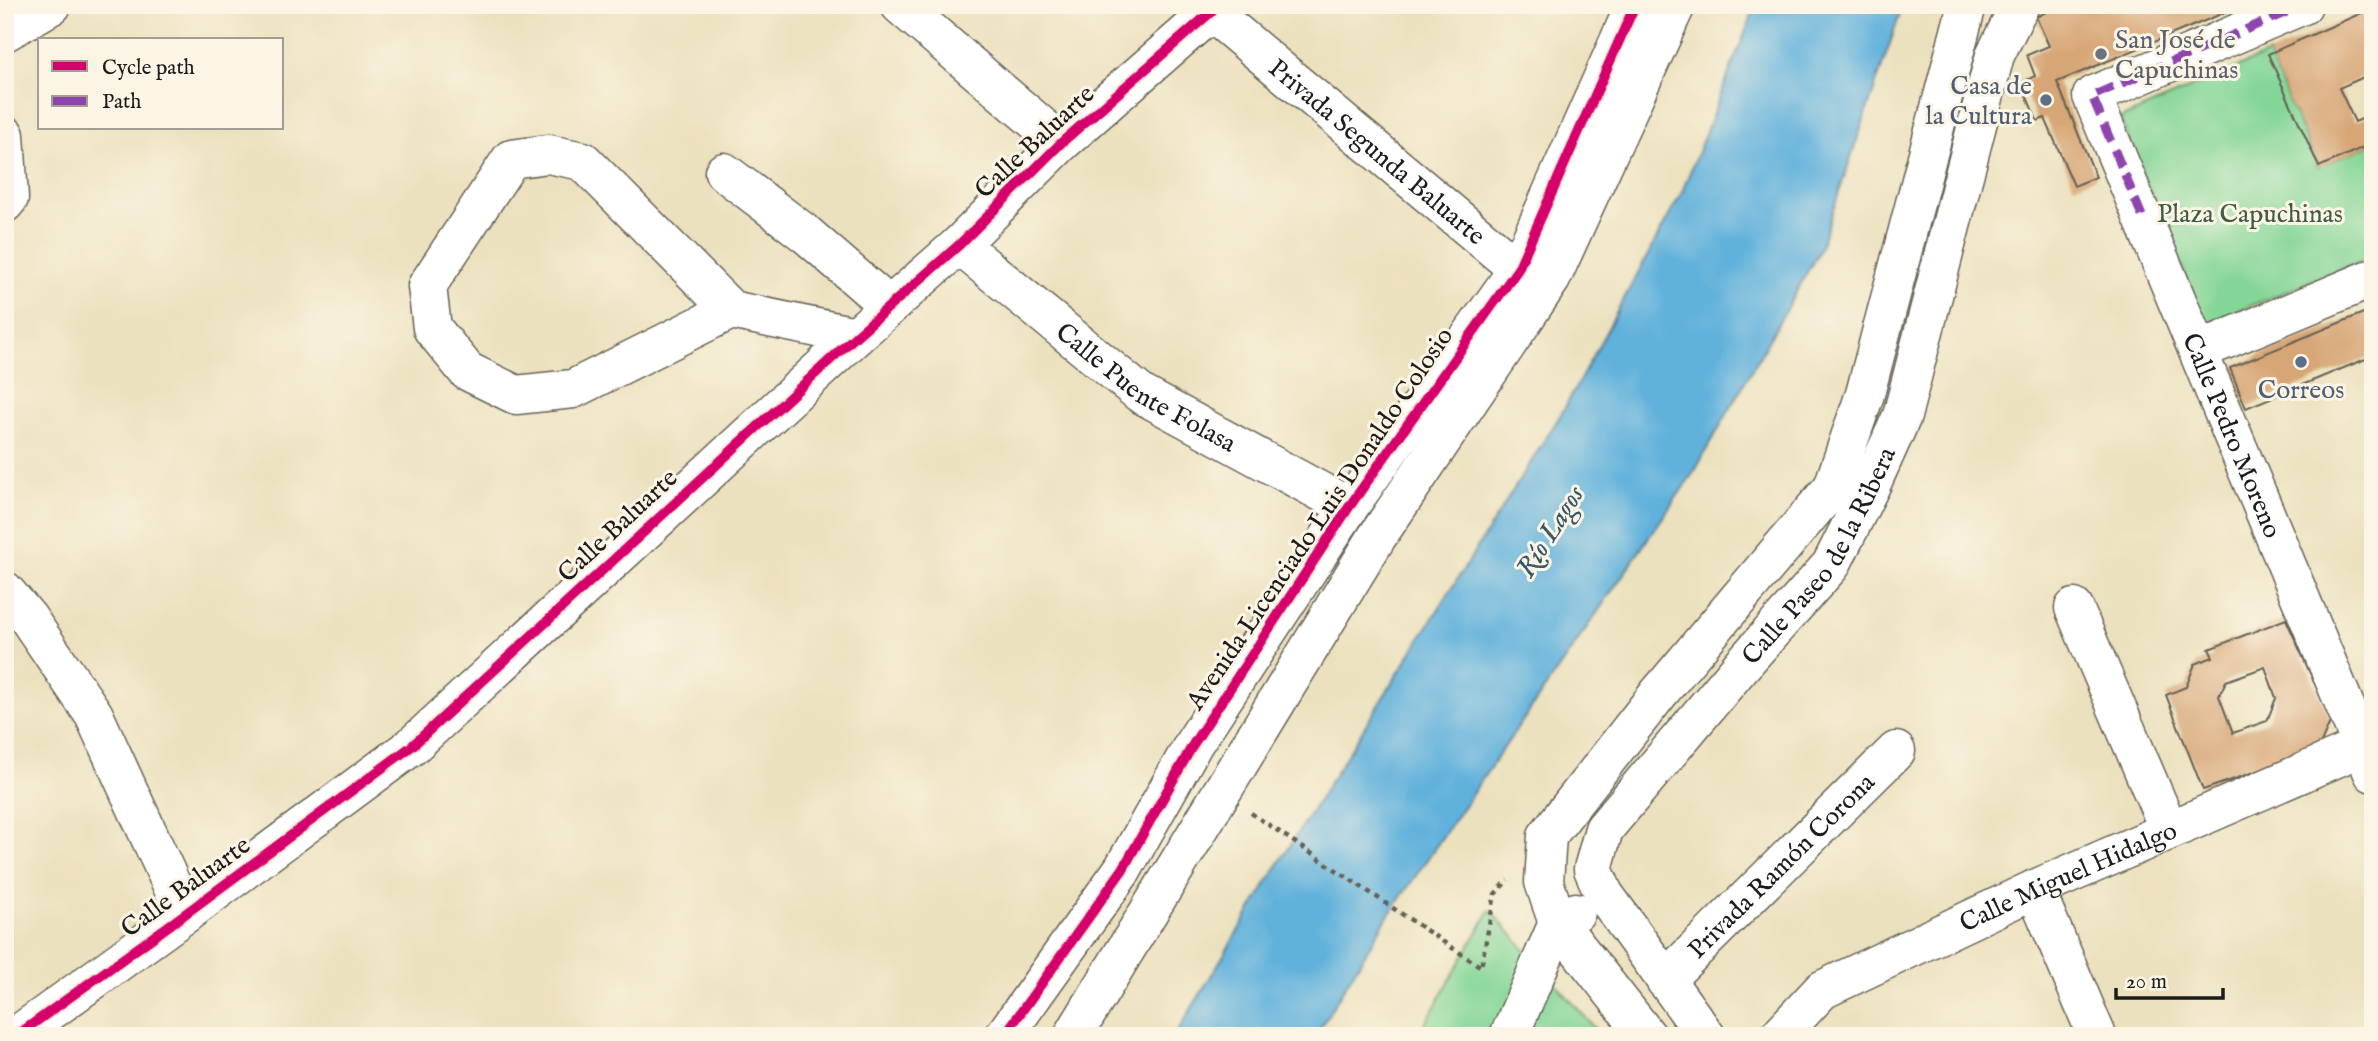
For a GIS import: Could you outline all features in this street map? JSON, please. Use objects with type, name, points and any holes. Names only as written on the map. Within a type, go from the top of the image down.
[{"type":"street","points":[[5,32],[52,5]]},
{"type":"street","points":[[900,5],[1061,143]]},
{"type":"street","name":"Avenida Licenciado Luis Donaldo Colosio","points":[[1004,1036],[1123,869],[1194,743],[1349,507],[1534,274],[1635,5]]},
{"type":"street","name":"Avenida Licenciado Luis Donaldo Colosio","points":[[1073,1036],[1534,274],[1676,5]]},
{"type":"street","name":"Calle Paseo de la Ribera","points":[[1647,1036],[1558,923],[1544,882],[1548,836],[1659,693],[1833,486],[1866,394],[1967,5]]},
{"type":"street","name":"Calle Paseo de la Ribera","points":[[1706,1036],[1604,894],[1593,869],[1604,829],[1742,665],[1831,565],[1902,416],[1995,55],[2020,5]]},
{"type":"street","name":"Calle Pedro Moreno","points":[[2303,5],[2092,96],[2369,753]]},
{"type":"street","name":"Calle Baluarte","points":[[16,1036],[412,746],[856,336],[959,245],[1061,143],[1213,8]]},
{"type":"street","name":"Privada Segunda Baluarte","points":[[1213,8],[1534,274]]},
{"type":"street","points":[[5,135],[9,198],[5,203]]},
{"type":"street","points":[[731,310],[573,389],[516,395],[467,371],[432,328],[427,286],[511,159],[548,154],[583,161],[731,310],[856,336]]},
{"type":"street","points":[[724,172],[807,235],[889,306]]},
{"type":"street","name":"Calle Puente Folasa","points":[[959,245],[1141,394],[1349,507]]},
{"type":"street","points":[[2198,351],[2373,278]]},
{"type":"street","points":[[5,592],[28,618],[94,715],[185,914]]},
{"type":"street","points":[[2074,608],[2169,830]]},
{"type":"street","name":"Privada Ramón Corona","points":[[1665,981],[1896,751]]},
{"type":"street","name":"Calle Miguel Hidalgo","points":[[1779,1036],[1822,990],[2035,889],[2169,830],[2369,753]]},
{"type":"street","points":[[2035,889],[2097,1036]]},
{"type":"street","points":[[1509,1036],[1558,923],[1604,894]]},
{"type":"path","points":[[1249,811],[1481,967],[1495,894],[1513,876],[1546,864]]},
{"type":"green space","name":"Plaza Capuchinas","points":[[2268,54],[2318,167],[2373,143],[2373,256],[2206,324],[2120,119]]},
{"type":"green space","points":[[1490,910],[1602,1036],[1418,1036]]},
{"type":"water","name":"Río Lagos","points":[[1756,5],[1903,5],[1819,251],[1696,469],[1388,916],[1315,1036],[1175,1036],[1279,863],[1563,411],[1682,192]]},
{"type":"building","name":"Casa de la Cultura","points":[[2060,5],[2243,5],[2057,82],[2096,177],[2074,186],[2045,118],[2037,121],[2021,83],[2035,76],[2027,55],[2049,46],[2036,17]]},
{"type":"building","points":[[2373,8],[2373,73],[2339,88],[2355,122],[2373,114],[2373,143],[2319,167],[2268,54]]},
{"type":"building","name":"Correos","points":[[2373,309],[2373,356],[2246,408],[2230,368]]},
{"type":"building","points":[[2286,619],[2331,720],[2318,750],[2203,790],[2166,695],[2186,687],[2195,664],[2213,657],[2209,649]],"holes":[[[2265,667],[2276,698],[2267,721],[2233,733],[2219,696],[2226,681]]]},
{"type":"marked path","points":[[2142,216],[2092,96],[2303,5]]},
{"type":"cycle path","points":[[16,1036],[412,746],[856,336],[959,245],[1061,143],[1211,12],[1215,5]]},
{"type":"cycle path","points":[[1004,1036],[1123,869],[1194,743],[1349,507],[1518,269],[1635,5]]},
{"type":"place","name":"San José de Capuchinas","points":[[2101,54]]},
{"type":"place","name":"Casa de la Cultura","points":[[2046,100]]},
{"type":"place","name":"Correos","points":[[2301,362]]}]
